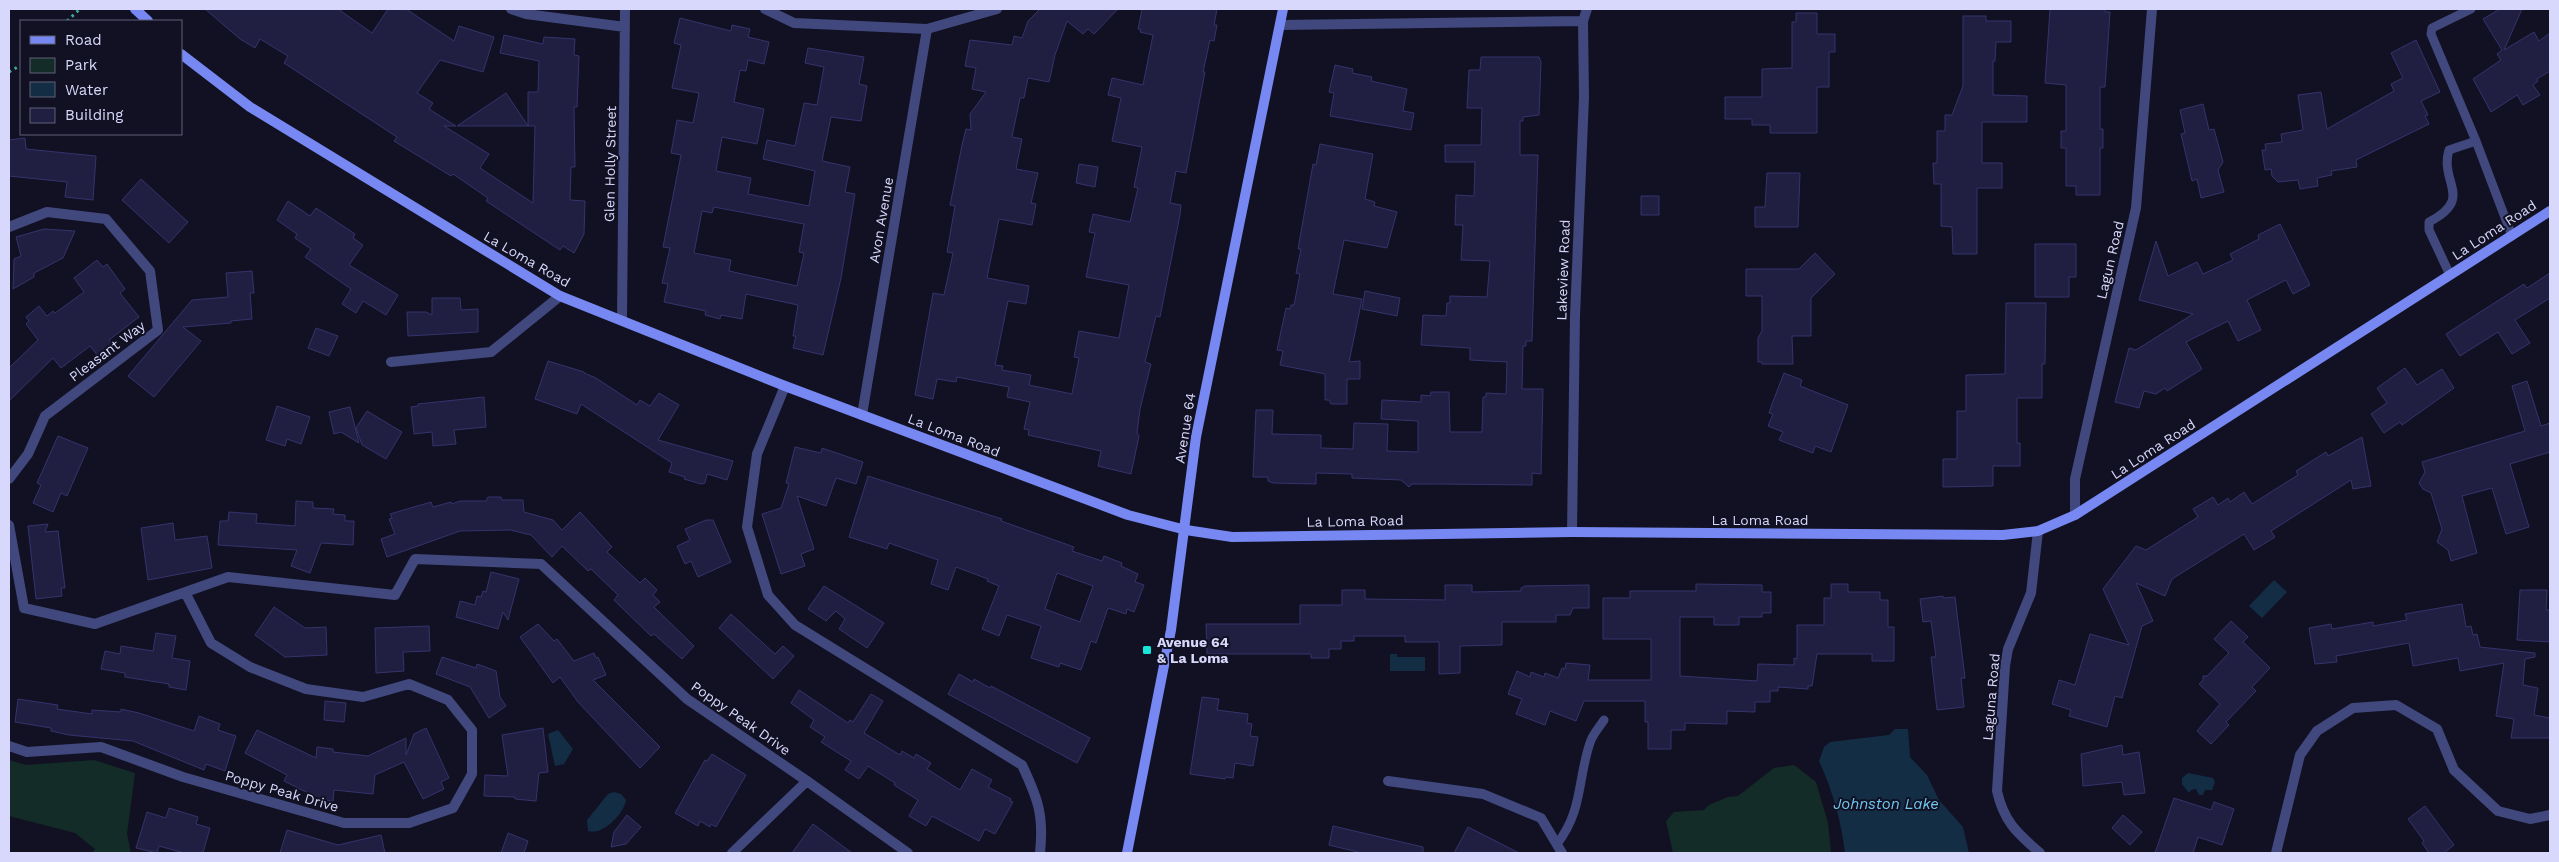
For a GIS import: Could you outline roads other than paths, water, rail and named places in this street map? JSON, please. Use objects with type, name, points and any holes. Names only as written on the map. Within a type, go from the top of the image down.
[{"type":"street","points":[[135,9],[147,20]]},
{"type":"street","points":[[511,9],[526,14],[625,27]]},
{"type":"street","name":"Glen Holly Street","points":[[622,320],[625,9]]},
{"type":"street","points":[[766,9],[794,22],[927,29],[997,9]]},
{"type":"street","name":"Avenue 64","points":[[1127,853],[1171,630],[1186,530],[1196,437],[1283,9]]},
{"type":"street","name":"Lakeview Road","points":[[1572,532],[1575,316],[1584,97],[1583,22],[1588,9]]},
{"type":"street","name":"Lagun Road","points":[[2075,515],[2075,479],[2136,208],[2152,9]]},
{"type":"street","points":[[1280,24],[1583,22]]},
{"type":"street","name":"Avon Avenue","points":[[862,415],[927,29]]},
{"type":"street","name":"La Loma Road","points":[[182,55],[250,107],[560,296],[785,386],[1128,515],[1186,530],[1232,537],[1572,532],[2003,535],[2038,531],[2075,515],[2550,211]]},
{"type":"street","name":"Pleasant Way","points":[[9,227],[47,212],[106,219],[150,271],[158,330],[45,416],[28,454],[9,479]]},
{"type":"street","points":[[391,362],[491,352],[560,296]]},
{"type":"street","points":[[785,386],[757,454],[747,527],[768,594],[795,625],[1022,764],[1035,791],[1043,825],[1040,853]]},
{"type":"street","name":"Poppy Peak Drive","points":[[9,525],[24,608],[95,624],[186,594],[228,577],[395,594],[415,559],[541,564],[687,699],[908,853]]},
{"type":"street","name":"Laguna Road","points":[[2038,531],[2030,593],[2008,649],[2005,666],[1997,791],[2001,808],[2013,830],[2040,853]]},
{"type":"street","name":"Poppy Peak Drive","points":[[9,746],[27,752],[101,747],[183,777],[344,823],[409,823],[453,808],[472,774],[472,730],[448,700],[409,684],[363,697],[306,689],[250,667],[211,643],[186,594]]},
{"type":"street","points":[[2276,853],[2300,756],[2317,731],[2353,708],[2396,705],[2437,729],[2454,770],[2498,810],[2530,819],[2550,815]]},
{"type":"street","points":[[732,853],[807,781]]},
{"type":"street","points":[[1388,781],[1483,794],[1541,818],[1562,853]]},
{"type":"lane","points":[[2471,9],[2432,28],[2431,34],[2476,141],[2512,236]]},
{"type":"lane","points":[[2450,275],[2429,230],[2429,222],[2450,208],[2454,200],[2447,158],[2449,150],[2476,141]]},
{"type":"lane","points":[[1556,844],[1567,830],[1574,816],[1587,753],[1592,738],[1604,720]]},
{"type":"water","points":[[2274,580],[2287,592],[2262,618],[2249,606]]},
{"type":"water","points":[[1390,654],[1397,654],[1397,657],[1425,657],[1425,671],[1390,671]]},
{"type":"water","name":"Johnston Lake","points":[[1895,729],[1908,729],[1910,757],[1927,775],[1939,800],[1963,827],[1969,853],[1845,853],[1836,806],[1819,761],[1824,747],[1830,742],[1889,735]]},
{"type":"water","points":[[558,730],[573,749],[564,764],[555,766],[548,734]]},
{"type":"water","points":[[2188,773],[2213,778],[2215,782],[2212,790],[2205,790],[2203,795],[2199,795],[2196,789],[2191,790],[2189,793],[2182,784],[2182,778]]},
{"type":"water","points":[[614,792],[621,794],[626,800],[617,817],[612,823],[600,830],[588,831],[587,820],[608,794]]},
{"type":"place","name":"Avenue 64 & La Loma","points":[[1147,650]]}]
